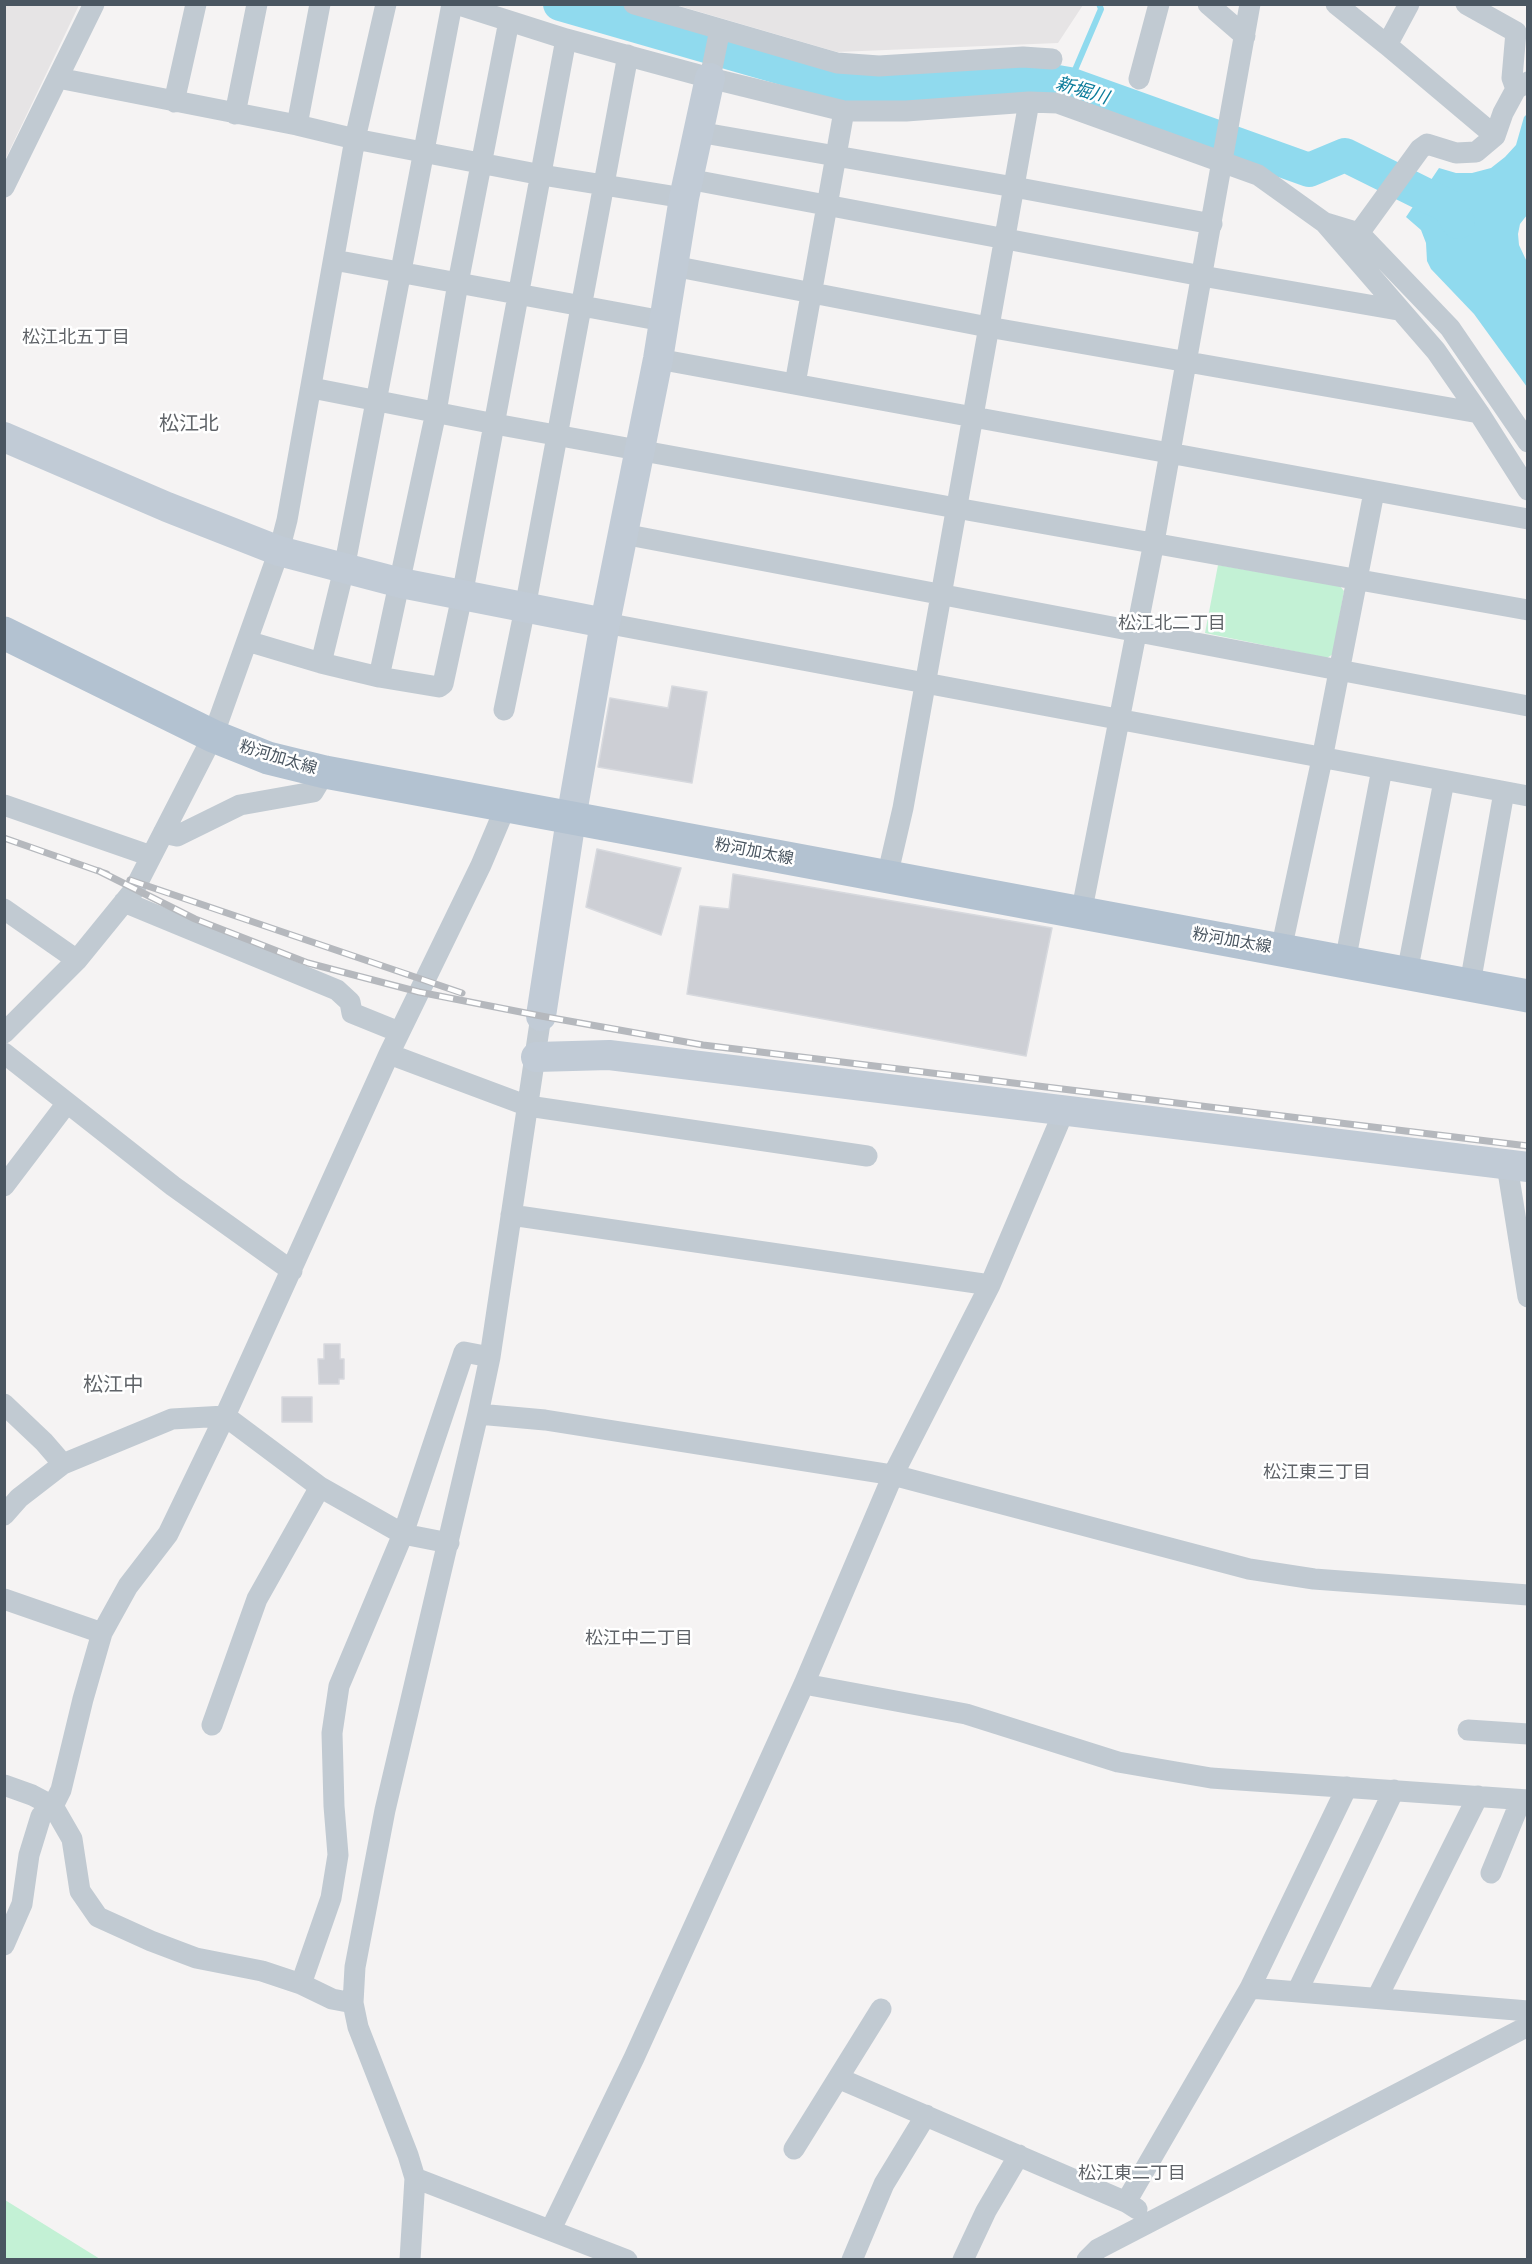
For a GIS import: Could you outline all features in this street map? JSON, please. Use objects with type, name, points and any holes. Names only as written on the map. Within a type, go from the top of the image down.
[{"type":"main road","name":"粉河加太線","points":[[4,633],[213,736],[268,758],[325,772],[1527,996]]},
{"type":"street","points":[[4,187],[94,4]]},
{"type":"street","points":[[174,102],[196,4]]},
{"type":"street","points":[[235,114],[257,4]]},
{"type":"street","points":[[297,125],[320,4]]},
{"type":"street","points":[[4,1033],[77,960],[138,883],[213,736],[279,551],[287,520],[355,140],[386,4]]},
{"type":"street","points":[[321,663],[344,569],[422,152],[454,4],[566,39],[844,111],[906,111],[1029,102],[1058,104],[1224,158],[1258,176],[1325,223],[1398,310],[1436,351],[1479,413],[1527,490]]},
{"type":"street","points":[[634,4],[837,63],[879,66],[1023,57],[1052,59]]},
{"type":"street","points":[[1139,79],[1159,4]]},
{"type":"street","points":[[1208,4],[1245,36]]},
{"type":"street","points":[[1081,914],[1154,542],[1250,4]]},
{"type":"street","points":[[1336,4],[1495,136]]},
{"type":"street","points":[[1387,45],[1409,4]]},
{"type":"street","points":[[1362,229],[1420,149],[1427,144],[1456,153],[1476,152],[1495,136],[1503,112],[1522,86],[1512,78],[1516,32],[1466,4]]},
{"type":"street","points":[[379,677],[436,412],[458,283],[509,21]]},
{"type":"street","points":[[410,2259],[415,2178],[358,2027],[354,2004],[355,1967],[385,1810],[449,1543],[489,1357],[572,819],[605,623],[658,359],[686,188],[720,29]]},
{"type":"street","points":[[247,641],[379,677],[439,687],[443,684],[495,424],[517,294],[542,175],[566,39]]},
{"type":"street","points":[[504,710],[628,55]]},
{"type":"street","points":[[58,78],[297,125],[355,140],[542,175],[604,185],[686,188],[828,205],[1202,276],[1398,310]]},
{"type":"street","points":[[888,877],[926,685],[1029,102]]},
{"type":"street","points":[[795,384],[844,111]]},
{"type":"street","points":[[698,132],[1212,224]]},
{"type":"street","points":[[1325,223],[1362,229],[1450,328],[1527,442]]},
{"type":"street","points":[[334,260],[663,321]]},
{"type":"street","points":[[673,266],[988,327],[1479,413]]},
{"type":"street","points":[[658,359],[1527,519]]},
{"type":"street","points":[[312,388],[495,424],[1527,610]]},
{"type":"street","points":[[4,437],[167,507],[279,551],[400,583],[926,685],[1527,796]]},
{"type":"street","points":[[1281,950],[1322,759],[1374,492]]},
{"type":"street","points":[[623,534],[1527,706]]},
{"type":"street","points":[[1345,962],[1382,769]]},
{"type":"street","points":[[163,833],[177,836],[240,805],[313,792],[325,772]]},
{"type":"street","points":[[1407,973],[1444,781]]},
{"type":"street","points":[[1470,984],[1504,792]]},
{"type":"street","points":[[4,805],[151,855]]},
{"type":"street","points":[[4,1945],[22,1905],[29,1855],[40,1816],[53,1806],[61,1791],[83,1699],[102,1633],[129,1586],[168,1534],[225,1416],[399,1032],[482,865],[506,806]]},
{"type":"street","points":[[124,902],[337,990],[350,1002],[352,1013],[399,1032]]},
{"type":"street","points":[[4,909],[77,960]]},
{"type":"street","points":[[4,1053],[173,1186],[292,1270]]},
{"type":"street","points":[[389,1054],[528,1106],[867,1156]]},
{"type":"street","points":[[536,1057],[609,1055],[1517,1166],[1527,1297]]},
{"type":"street","points":[[4,1186],[67,1103]]},
{"type":"street","points":[[551,2229],[634,2058],[804,1684],[893,1475],[990,1285],[1064,1111]]},
{"type":"street","points":[[511,1215],[990,1285]]},
{"type":"street","points":[[301,1984],[331,1898],[338,1855],[332,1733],[339,1686],[403,1534],[464,1352],[489,1357]]},
{"type":"street","points":[[4,1404],[44,1442],[63,1464]]},
{"type":"street","points":[[478,1414],[545,1420],[893,1475],[1249,1569],[1314,1579],[1527,1595]]},
{"type":"street","points":[[4,1515],[19,1498],[63,1464],[172,1419],[225,1416],[320,1487],[403,1534],[449,1543]]},
{"type":"street","points":[[212,1725],[257,1599],[320,1487]]},
{"type":"street","points":[[4,1599],[102,1633]]},
{"type":"street","points":[[804,1684],[966,1714],[1118,1762],[1210,1778],[1524,1800],[1491,1873]]},
{"type":"street","points":[[1468,1730],[1527,1734]]},
{"type":"street","points":[[4,1785],[32,1795],[53,1806],[72,1839],[80,1891],[98,1917],[196,1958],[262,1971],[301,1984],[332,1999],[354,2004]]},
{"type":"street","points":[[1126,2202],[1250,1988],[1347,1787]]},
{"type":"street","points":[[1297,1992],[1394,1791]]},
{"type":"street","points":[[1377,1998],[1478,1796]]},
{"type":"street","points":[[1250,1988],[1527,2011]]},
{"type":"street","points":[[794,2149],[881,2009]]},
{"type":"street","points":[[1087,2259],[1098,2249],[1527,2026]]},
{"type":"street","points":[[838,2078],[1126,2202],[1153,2220]]},
{"type":"street","points":[[852,2259],[884,2184],[926,2115]]},
{"type":"street","points":[[963,2259],[986,2211],[1019,2155]]},
{"type":"street","points":[[415,2178],[627,2259]]},
{"type":"shaded area","points":[[4,5],[79,5],[5,160]]},
{"type":"shaded area","points":[[676,5],[1083,5],[1058,43],[837,52]]},
{"type":"green space","points":[[1218,565],[1340,586],[1344,591],[1333,654],[1327,658],[1205,633]]},
{"type":"green space","points":[[5,2200],[100,2259],[5,2259]]},
{"type":"water","points":[[1527,114],[1527,215],[1520,224],[1518,234],[1519,245],[1527,262],[1527,387],[1474,314],[1431,269],[1427,261],[1426,243],[1421,230],[1406,217],[1439,168],[1456,173],[1472,173],[1491,168],[1505,157],[1516,145],[1524,117]]},
{"type":"building","points":[[672,686],[707,692],[692,783],[598,767],[610,698],[668,708]]},
{"type":"building","points":[[597,849],[681,868],[661,935],[586,907]]},
{"type":"building","points":[[733,874],[1052,928],[1026,1056],[687,994],[700,906],[729,909]]},
{"type":"building","points":[[324,1344],[340,1344],[340,1359],[344,1359],[344,1379],[339,1379],[339,1384],[319,1384],[318,1359],[324,1359]]},
{"type":"building","points":[[282,1397],[312,1397],[312,1422],[282,1422]]},
{"type":"waterway","name":"新堀川","points":[[560,4],[831,82],[869,88],[1040,79],[1069,84],[1309,170],[1345,155],[1448,206],[1458,222]]},
{"type":"waterway","points":[[1069,84],[1101,9],[1099,4]]},
{"type":"railway","points":[[4,838],[107,874]]},
{"type":"railway","points":[[99,871],[195,919],[308,963],[419,992],[541,1016],[703,1045],[1528,1146]]},
{"type":"railway","points":[[130,880],[462,993]]},
{"type":"district","name":"松江北五丁目","points":[[76,338]]},
{"type":"district","name":"松江北","points":[[189,424]]},
{"type":"district","name":"松江北二丁目","points":[[1172,624]]},
{"type":"district","name":"松江中","points":[[113,1385]]},
{"type":"district","name":"松江東三丁目","points":[[1317,1473]]},
{"type":"district","name":"松江中二丁目","points":[[639,1639]]},
{"type":"district","name":"松江東二丁目","points":[[1132,2174]]}]
